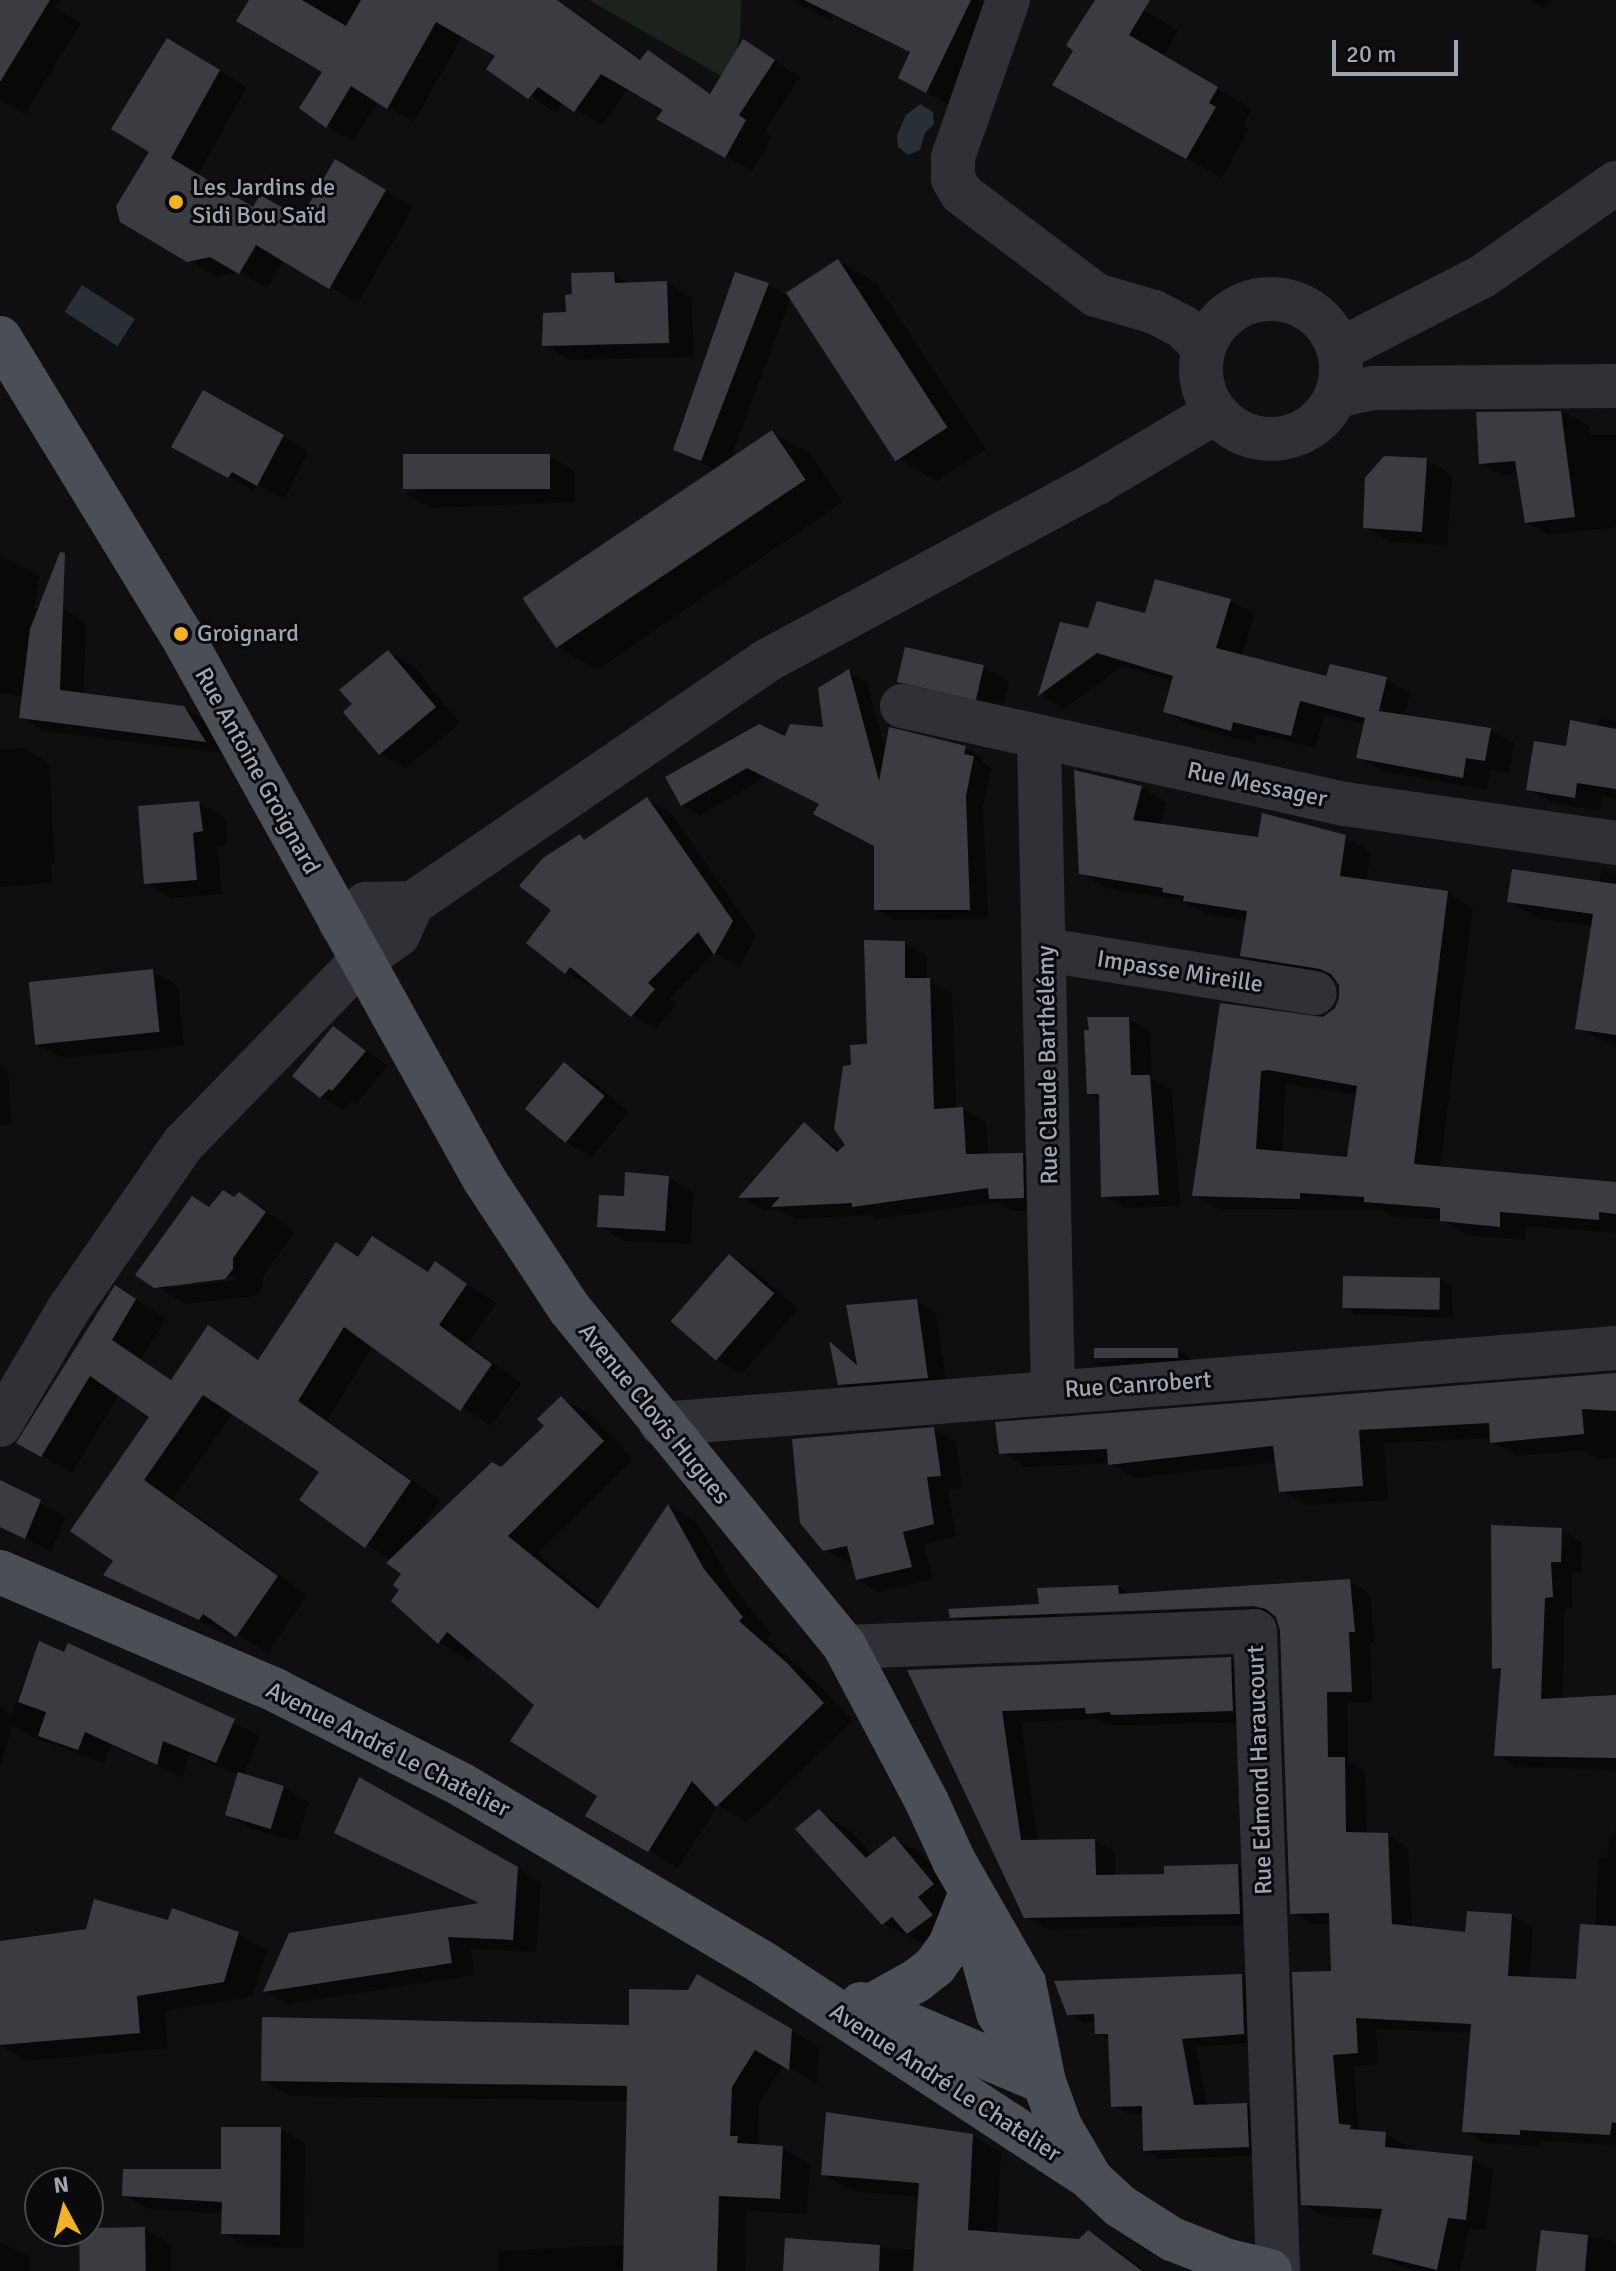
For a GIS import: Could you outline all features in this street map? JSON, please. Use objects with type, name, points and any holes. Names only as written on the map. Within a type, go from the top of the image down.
[{"type":"main road","name":"Rue Antoine Groignard","points":[[0,338],[181,634],[351,942]]},
{"type":"main road","name":"Avenue Clovis Hugues","points":[[351,942],[484,1179],[569,1308],[845,1647],[927,1802],[954,1861],[1024,1983],[1044,2082],[1060,2126],[1091,2179],[1120,2206],[1172,2239],[1228,2261],[1270,2271]]},
{"type":"main road","name":"Avenue André Le Chatelier","points":[[0,1572],[277,1691],[462,1785],[760,1961],[1091,2179]]},
{"type":"main road","name":"Avenue Clovis Hugues","points":[[954,1861],[998,2013],[1044,2082]]},
{"type":"main road","points":[[869,2007],[916,1981],[935,1966],[950,1945],[967,1902]]},
{"type":"main road","name":"Avenue André Le Chatelier","points":[[760,1961],[1044,2082]]},
{"type":"main road","points":[[937,2078],[1044,2082]]},
{"type":"street","points":[[1008,0],[953,157],[953,179],[962,194],[1096,295],[1154,312],[1183,327],[1203,347]]},
{"type":"street","points":[[1339,350],[1483,276],[1616,183]]},
{"type":"street","points":[[1276,299],[1299,304],[1320,318],[1339,350],[1342,371],[1336,396],[1323,417],[1304,432],[1279,440],[1254,439],[1233,429],[1214,413],[1201,383],[1203,347],[1224,316],[1251,301],[1276,299]]},
{"type":"street","points":[[1336,396],[1373,388],[1616,386]]},
{"type":"street","points":[[0,1425],[68,1310],[183,1144],[351,942],[398,935],[413,903],[766,661],[1098,482],[1214,413]]},
{"type":"street","name":"Rue Messager","points":[[902,706],[1039,739],[1345,804],[1616,843]]},
{"type":"street","name":"Rue Claude Barthélémy","points":[[1039,739],[1046,950],[1053,1392]]},
{"type":"street","name":"Impasse Mireille","points":[[1046,950],[1315,993]]},
{"type":"street","name":"Rue Canrobert","points":[[661,1424],[1616,1348]]},
{"type":"street","name":"Rue Edmond Haraucourt","points":[[845,1647],[1255,1631],[1278,2271]]},
{"type":"shaded area","points":[[589,0],[741,0],[740,35],[730,81]]},
{"type":"shaded area","points":[[920,104],[933,112],[934,124],[925,133],[920,150],[908,155],[898,147],[897,135],[906,115]]},
{"type":"shaded area","points":[[82,285],[135,319],[117,346],[65,312]]},
{"type":"building","points":[[0,0],[50,0],[0,82]]},
{"type":"building","points":[[249,0],[302,0],[346,26],[361,0],[557,0],[640,60],[648,50],[710,94],[743,39],[775,60],[739,115],[746,120],[725,158],[656,119],[663,110],[601,74],[574,112],[538,87],[528,99],[486,69],[495,56],[436,22],[387,109],[351,86],[326,128],[299,108],[322,72],[236,21]]},
{"type":"building","points":[[804,0],[971,0],[926,93],[898,78],[910,52]]},
{"type":"building","points":[[1095,0],[1150,0],[1129,35],[1218,87],[1209,103],[1216,107],[1186,159],[1052,85],[1073,51],[1066,45]]},
{"type":"building","points":[[167,38],[220,70],[171,158],[253,207],[260,195],[301,218],[335,159],[386,190],[329,289],[256,245],[239,274],[210,257],[187,262],[120,222],[116,206],[149,152],[111,129]]},
{"type":"building","points":[[838,259],[947,428],[895,461],[786,293]]},
{"type":"building","points":[[614,272],[615,283],[667,281],[669,343],[542,346],[543,313],[566,312],[565,295],[572,294],[571,273]]},
{"type":"building","points":[[735,272],[769,283],[701,461],[673,450]]},
{"type":"building","points":[[203,390],[284,435],[257,486],[232,472],[228,478],[171,447]]},
{"type":"building","points":[[1561,411],[1575,517],[1525,523],[1515,461],[1479,464],[1476,412]]},
{"type":"building","points":[[772,430],[806,480],[556,648],[522,598]]},
{"type":"building","points":[[403,454],[550,454],[550,489],[403,489]]},
{"type":"building","points":[[1384,456],[1427,458],[1422,532],[1363,528],[1365,478]]},
{"type":"building","points":[[60,552],[65,553],[60,690],[184,706],[206,742],[19,718],[30,629]]},
{"type":"building","points":[[1155,579],[1231,599],[1216,648],[1326,676],[1330,664],[1387,677],[1379,711],[1491,728],[1485,761],[1466,758],[1463,778],[1356,758],[1365,718],[1300,701],[1291,736],[1233,722],[1231,731],[1163,712],[1173,676],[1097,653],[1038,696],[1060,622],[1088,628],[1097,601],[1145,613]]},
{"type":"building","points":[[905,647],[984,665],[976,700],[897,682]]},
{"type":"building","points":[[388,650],[436,707],[379,755],[343,712],[352,704],[339,690]]},
{"type":"building","points":[[849,669],[879,781],[889,727],[966,746],[964,754],[974,756],[966,796],[970,910],[874,910],[874,846],[813,814],[819,804],[747,768],[681,806],[665,777],[759,724],[785,736],[790,724],[823,727],[818,688]]},
{"type":"building","points":[[1570,720],[1616,729],[1616,789],[1577,783],[1575,798],[1526,790],[1534,741],[1566,746]]},
{"type":"building","points":[[1074,770],[1142,786],[1133,820],[1258,837],[1262,813],[1346,835],[1340,876],[1448,891],[1414,1164],[1616,1182],[1616,1214],[1599,1212],[1599,1220],[1500,1212],[1500,1227],[1440,1221],[1440,1208],[1364,1202],[1364,1197],[1300,1193],[1300,1199],[1192,1196],[1220,1003],[1323,1017],[1335,1008],[1339,985],[1331,974],[1320,969],[1240,956],[1247,911],[1183,901],[1184,896],[1162,892],[1163,888],[1079,874]],"holes":[[[1261,1071],[1357,1086],[1347,1157],[1256,1149]]]},
{"type":"building","points":[[647,797],[733,921],[714,955],[698,932],[648,983],[655,989],[631,1017],[570,967],[565,974],[526,943],[551,910],[519,886],[543,858],[580,834],[584,840]]},
{"type":"building","points":[[199,801],[203,831],[193,833],[197,880],[144,884],[138,806]]},
{"type":"building","points":[[1512,869],[1616,884],[1616,1035],[1575,1029],[1593,914],[1507,902]]},
{"type":"building","points":[[864,940],[905,941],[905,978],[930,978],[934,1109],[963,1107],[966,1154],[1023,1153],[1024,1198],[989,1199],[988,1188],[852,1207],[852,1203],[771,1207],[780,1197],[738,1198],[804,1122],[837,1152],[845,1145],[834,1129],[843,1066],[851,1065],[850,1045],[867,1044]]},
{"type":"building","points":[[153,969],[160,1032],[35,1045],[29,982]]},
{"type":"building","points":[[1087,1017],[1129,1017],[1131,1075],[1150,1075],[1159,1195],[1101,1197],[1099,1094],[1087,1094],[1084,1030],[1089,1030]]},
{"type":"building","points":[[333,1026],[366,1051],[332,1091],[329,1089],[320,1098],[292,1076]]},
{"type":"building","points":[[564,1062],[605,1096],[565,1143],[525,1109]]},
{"type":"building","points":[[625,1172],[669,1176],[665,1231],[597,1227],[599,1195],[624,1196]]},
{"type":"building","points":[[223,1190],[234,1197],[239,1192],[266,1212],[233,1258],[233,1269],[225,1279],[154,1288],[135,1275],[192,1196],[209,1207]]},
{"type":"building","points":[[372,1236],[428,1272],[435,1261],[467,1284],[439,1325],[492,1364],[460,1411],[344,1327],[298,1401],[411,1481],[365,1548],[299,1500],[319,1472],[203,1395],[144,1480],[278,1576],[236,1637],[203,1614],[199,1620],[103,1575],[113,1561],[70,1531],[149,1417],[90,1376],[41,1457],[16,1443],[115,1285],[136,1299],[112,1340],[171,1380],[208,1325],[258,1360],[336,1242],[358,1257]]},
{"type":"building","points":[[729,1254],[774,1293],[716,1361],[671,1321]]},
{"type":"building","points":[[1343,1276],[1440,1278],[1439,1310],[1342,1308]]},
{"type":"building","points":[[917,1299],[928,1378],[838,1385],[829,1341],[857,1365],[846,1305]]},
{"type":"building","points":[[1094,1348],[1178,1348],[1178,1358],[1094,1358]]},
{"type":"building","points":[[1616,1373],[1616,1411],[1582,1409],[1584,1434],[1490,1443],[1489,1423],[1359,1430],[1363,1486],[1279,1492],[1273,1446],[1108,1465],[1107,1449],[999,1454],[995,1422]]},
{"type":"building","points":[[561,1396],[604,1441],[508,1536],[598,1609],[668,1504],[704,1569],[743,1617],[739,1621],[787,1663],[824,1703],[716,1807],[692,1781],[648,1852],[585,1816],[597,1796],[510,1741],[534,1705],[447,1632],[438,1644],[391,1601],[399,1590],[393,1585],[401,1574],[386,1563],[492,1462],[501,1467],[544,1426],[537,1419]]},
{"type":"building","points":[[934,1427],[941,1476],[927,1477],[934,1524],[903,1532],[912,1567],[856,1580],[847,1546],[823,1551],[800,1523],[792,1439]]},
{"type":"building","points":[[0,1480],[41,1500],[25,1539],[0,1527]]},
{"type":"building","points":[[1491,1525],[1562,1528],[1561,1562],[1551,1562],[1553,1597],[1545,1598],[1541,1699],[1616,1695],[1616,1758],[1494,1756],[1501,1668],[1492,1669]]},
{"type":"building","points":[[1350,1579],[1355,1632],[1349,1632],[1352,1692],[1327,1692],[1328,1757],[1345,1757],[1346,1832],[1388,1833],[1392,1924],[1465,1932],[1467,1911],[1512,1914],[1508,1976],[1576,1979],[1580,1924],[1616,1926],[1616,2123],[1612,2122],[1610,2135],[1520,2130],[1520,2135],[1462,2132],[1471,2024],[1356,2018],[1358,2053],[1333,2055],[1339,2124],[1351,2125],[1350,2129],[1386,2132],[1385,2147],[1473,2156],[1466,2220],[1448,2218],[1437,2270],[1372,2254],[1382,2209],[1301,2205],[1292,1972],[1331,1971],[1329,1913],[1290,1914],[1280,1630],[1276,1617],[1266,1609],[1254,1606],[950,1618],[948,1609],[1039,1604],[1037,1588],[1118,1585],[1119,1594]]},
{"type":"building","points":[[39,1641],[64,1652],[68,1643],[235,1719],[216,1763],[163,1741],[157,1765],[85,1732],[78,1750],[38,1736],[46,1712],[18,1702]]},
{"type":"building","points":[[1231,1657],[1233,1711],[1111,1715],[1110,1712],[1086,1714],[1085,1708],[1002,1711],[1021,1840],[1095,1839],[1096,1875],[1164,1874],[1164,1866],[1238,1864],[1240,1914],[1024,1918],[907,1670]]},
{"type":"building","points":[[238,1772],[284,1786],[271,1829],[225,1815]]},
{"type":"building","points":[[359,1777],[518,1867],[513,1940],[448,1937],[452,1963],[263,1992],[289,1933],[479,1903],[334,1833]]},
{"type":"building","points":[[819,1809],[866,1858],[894,1836],[934,1884],[918,1897],[933,1915],[907,1934],[892,1917],[882,1925],[795,1829]]},
{"type":"building","points":[[94,1899],[168,1920],[172,1908],[239,1932],[224,1982],[137,1996],[140,2033],[0,2045],[0,1941],[86,1929]]},
{"type":"building","points":[[697,1974],[792,2029],[789,2070],[755,2050],[732,2087],[730,2136],[738,2136],[737,2143],[783,2146],[780,2199],[719,2196],[717,2271],[623,2271],[627,2086],[261,2081],[262,2017],[629,2025],[629,1989],[688,1990]]},
{"type":"building","points":[[1242,1974],[1244,2034],[1182,2039],[1194,2105],[1247,2103],[1249,2147],[1143,2151],[1142,2106],[1111,2107],[1108,2034],[1095,2034],[1094,2014],[1067,2015],[1054,1981]]},
{"type":"building","points":[[826,2112],[973,2134],[968,2230],[1079,2239],[1088,2230],[1142,2271],[913,2271],[919,2183],[821,2175]]},
{"type":"building","points":[[221,2127],[281,2127],[280,2235],[221,2234],[222,2202],[122,2196],[123,2169],[221,2169]]},
{"type":"building","points":[[145,2227],[146,2271],[80,2271],[79,2247],[104,2247],[104,2228]]},
{"type":"building","points":[[1541,2230],[1588,2235],[1585,2271],[1536,2271]]},
{"type":"building","points":[[785,2238],[880,2245],[879,2271],[783,2271]]},
{"type":"place","name":"Les Jardins de Sidi Bou Saïd","points":[[176,202]]},
{"type":"place","name":"Groignard","points":[[181,634]]}]
